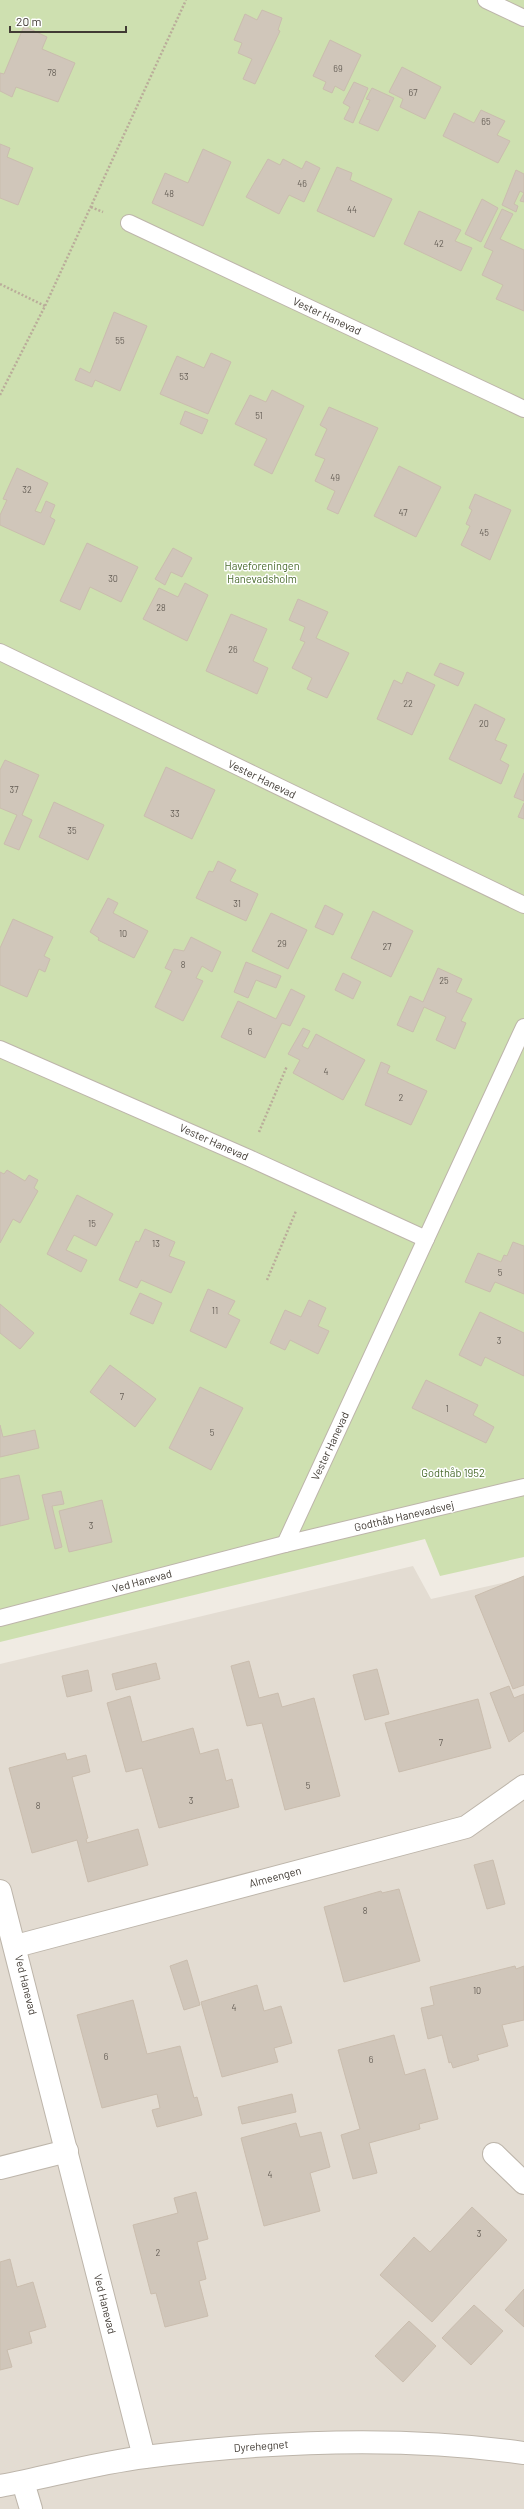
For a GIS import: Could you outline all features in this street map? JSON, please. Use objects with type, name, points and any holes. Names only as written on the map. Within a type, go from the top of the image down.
[{"type":"street","name":"Almeengen","points":[[16,1946],[466,1827],[524,1786]]},
{"type":"street","name":"Ved Hanevad","points":[[0,1891],[16,1946],[144,2457]]},
{"type":"street","points":[[0,2168],[67,2151]]},
{"type":"street","points":[[494,2154],[524,2183]]},
{"type":"street","name":"Dyrehegnet","points":[[0,2486],[144,2457],[261,2445],[378,2442],[496,2449],[524,2453]]},
{"type":"street","points":[[23,2482],[31,2509]]},
{"type":"lane","points":[[486,0],[524,18]]},
{"type":"lane","name":"Vester Hanevad","points":[[129,223],[524,409]]},
{"type":"lane","name":"Vester Hanevad","points":[[0,652],[524,905]]},
{"type":"lane","name":"Vester Hanevad","points":[[285,1544],[524,1027]]},
{"type":"lane","name":"Vester Hanevad","points":[[0,1049],[249,1158],[426,1239]]},
{"type":"lane","name":"Godthåb Hanevadsvej","points":[[285,1544],[524,1488]]},
{"type":"lane","name":"Ved Hanevad","points":[[0,1618],[285,1544]]},
{"type":"path","points":[[0,395],[45,306],[186,0]]},
{"type":"path","points":[[0,284],[45,306]]},
{"type":"path","points":[[249,1158],[287,1066]]},
{"type":"path","points":[[266,1280],[307,1184]]},
{"type":"shaded area","points":[[413,1566],[431,1599],[524,1578],[524,2509],[0,2509],[0,1664]]},
{"type":"green space","name":"Haveforeningen Hanevadsholm","points":[[0,0],[524,0],[524,1557],[440,1576],[425,1539],[0,1642]]},
{"type":"building","points":[[262,10],[282,18],[278,30],[280,31],[255,84],[243,79],[252,59],[238,53],[242,43],[234,40],[245,14],[257,20]]},
{"type":"building","points":[[24,26],[47,37],[42,49],[75,63],[58,102],[16,87],[12,97],[0,91],[0,73],[4,74]]},
{"type":"building","points":[[330,40],[361,55],[344,91],[335,86],[332,93],[323,89],[326,82],[313,76]]},
{"type":"building","points":[[402,67],[441,87],[425,119],[400,107],[403,99],[389,92]]},
{"type":"building","points":[[354,82],[368,88],[353,123],[344,119],[350,107],[343,103]]},
{"type":"building","points":[[372,88],[394,98],[378,131],[359,123],[370,100],[366,99]]},
{"type":"building","points":[[481,110],[505,121],[497,135],[510,141],[498,163],[443,136],[454,113],[474,123]]},
{"type":"building","points":[[0,144],[10,148],[7,157],[33,168],[18,205],[0,198]]},
{"type":"building","points":[[203,149],[231,162],[203,226],[152,203],[165,173],[188,183]]},
{"type":"building","points":[[268,159],[280,165],[283,159],[302,169],[306,161],[320,168],[304,202],[289,195],[279,214],[246,197]]},
{"type":"building","points":[[337,167],[352,173],[350,180],[392,199],[374,237],[317,211]]},
{"type":"building","points":[[516,170],[524,174],[524,193],[520,191],[514,204],[518,206],[516,212],[502,205]]},
{"type":"building","points":[[524,193],[524,202],[520,201]]},
{"type":"building","points":[[482,199],[498,208],[481,242],[465,234]]},
{"type":"building","points":[[502,209],[513,214],[500,239],[524,250],[524,311],[496,299],[503,285],[482,275],[493,251],[484,247]]},
{"type":"building","points":[[419,211],[461,230],[455,241],[472,248],[461,271],[404,244]]},
{"type":"building","points":[[114,312],[147,326],[120,391],[95,380],[92,387],[75,380],[80,368],[90,373]]},
{"type":"building","points":[[211,353],[231,362],[208,414],[160,394],[177,356],[204,368]]},
{"type":"building","points":[[272,390],[304,406],[272,474],[254,465],[267,439],[235,424],[250,395],[266,402]]},
{"type":"building","points":[[329,407],[378,428],[338,514],[327,509],[335,491],[315,481],[325,459],[315,455],[327,429],[320,425]]},
{"type":"building","points":[[185,411],[208,420],[202,434],[180,424]]},
{"type":"building","points":[[399,466],[441,487],[416,537],[374,516]]},
{"type":"building","points":[[17,468],[48,483],[35,511],[41,513],[46,501],[55,505],[50,517],[55,520],[44,545],[0,525],[0,515],[7,500],[3,499]]},
{"type":"building","points":[[475,494],[511,510],[490,560],[461,545],[470,526],[466,524],[472,510],[469,508]]},
{"type":"building","points":[[87,543],[138,567],[121,602],[90,587],[80,610],[60,601]]},
{"type":"building","points":[[173,548],[192,558],[182,577],[171,572],[165,585],[155,579]]},
{"type":"building","points":[[185,583],[208,595],[187,641],[143,619],[159,588],[178,597]]},
{"type":"building","points":[[298,599],[328,612],[316,638],[349,653],[327,698],[307,689],[312,678],[292,668],[305,642],[300,640],[305,627],[289,620]]},
{"type":"building","points":[[231,614],[267,629],[253,661],[268,668],[257,694],[206,671]]},
{"type":"building","points":[[440,663],[464,673],[458,686],[434,675]]},
{"type":"building","points":[[407,672],[435,685],[412,735],[377,719],[394,680],[402,684]]},
{"type":"building","points":[[475,704],[505,719],[495,740],[507,745],[500,760],[509,765],[501,784],[449,759]]},
{"type":"building","points":[[5,760],[39,775],[22,815],[32,820],[19,850],[4,844],[17,815],[0,808],[0,770]]},
{"type":"building","points":[[166,767],[215,790],[192,839],[144,816]]},
{"type":"building","points":[[524,773],[524,801],[514,797]]},
{"type":"building","points":[[54,802],[104,825],[88,860],[39,837]]},
{"type":"building","points":[[524,803],[524,819],[518,817]]},
{"type":"building","points":[[218,861],[236,870],[230,881],[258,894],[246,921],[196,898],[209,871],[213,872]]},
{"type":"building","points":[[108,898],[118,903],[113,913],[148,931],[134,958],[98,940],[99,938],[90,932]]},
{"type":"building","points":[[325,905],[343,914],[333,935],[315,927]]},
{"type":"building","points":[[373,911],[413,931],[391,977],[351,958]]},
{"type":"building","points":[[271,913],[307,930],[288,969],[252,951]]},
{"type":"building","points":[[13,919],[53,937],[44,956],[50,959],[45,972],[39,969],[27,997],[0,985],[0,948]]},
{"type":"building","points":[[191,937],[221,952],[212,972],[202,966],[196,978],[203,981],[183,1021],[155,1007],[172,971],[165,968],[174,949],[184,951]]},
{"type":"building","points":[[246,962],[281,976],[276,988],[256,980],[248,998],[234,992]]},
{"type":"building","points":[[438,968],[462,979],[456,992],[472,999],[461,1021],[466,1023],[455,1049],[436,1040],[446,1017],[424,1007],[413,1032],[397,1025],[410,996],[423,1002]]},
{"type":"building","points":[[343,973],[361,982],[353,999],[335,990]]},
{"type":"building","points":[[291,989],[305,996],[290,1026],[282,1023],[265,1058],[221,1037],[238,1001],[276,1019]]},
{"type":"building","points":[[303,1028],[310,1031],[302,1046],[308,1049],[316,1034],[365,1060],[343,1100],[293,1073],[300,1060],[288,1054]]},
{"type":"building","points":[[381,1062],[390,1066],[387,1073],[427,1091],[411,1125],[365,1105]]},
{"type":"building","points":[[7,1170],[25,1181],[29,1175],[38,1180],[34,1188],[38,1191],[20,1223],[13,1219],[0,1243],[0,1172],[4,1174]]},
{"type":"building","points":[[77,1195],[113,1214],[96,1246],[74,1235],[66,1250],[87,1260],[81,1272],[47,1254]]},
{"type":"building","points":[[145,1229],[175,1242],[169,1256],[185,1262],[171,1293],[141,1280],[137,1288],[119,1280],[136,1241],[139,1242]]},
{"type":"building","points":[[513,1242],[524,1246],[524,1294],[495,1282],[490,1292],[465,1282],[478,1253],[501,1262],[504,1255],[507,1256]]},
{"type":"building","points":[[208,1289],[235,1301],[228,1314],[240,1320],[226,1348],[190,1331]]},
{"type":"building","points":[[140,1293],[162,1303],[153,1324],[130,1314]]},
{"type":"building","points":[[309,1300],[326,1308],[318,1326],[329,1331],[318,1354],[290,1340],[285,1350],[270,1343],[285,1310],[301,1317]]},
{"type":"building","points":[[0,1304],[34,1333],[20,1349],[0,1333]]},
{"type":"building","points":[[480,1312],[524,1333],[524,1376],[485,1357],[481,1366],[459,1355]]},
{"type":"building","points":[[110,1365],[156,1399],[135,1427],[90,1392]]},
{"type":"building","points":[[426,1380],[478,1405],[473,1415],[494,1427],[486,1443],[412,1408]]},
{"type":"building","points":[[200,1387],[243,1408],[211,1470],[169,1448]]},
{"type":"building","points":[[0,1425],[3,1437],[35,1430],[39,1448],[0,1457]]},
{"type":"building","points":[[19,1475],[29,1519],[0,1526],[0,1479]]},
{"type":"building","points":[[61,1491],[64,1504],[52,1506],[62,1547],[55,1549],[42,1495]]},
{"type":"building","points":[[102,1500],[112,1542],[69,1552],[59,1511]]},
{"type":"building","points":[[524,1576],[524,1685],[513,1689],[475,1596]]},
{"type":"building","points":[[249,1661],[259,1698],[278,1693],[282,1707],[314,1698],[340,1796],[285,1810],[262,1723],[247,1726],[231,1666]]},
{"type":"building","points":[[156,1663],[160,1679],[116,1690],[112,1674]]},
{"type":"building","points":[[377,1669],[389,1714],[365,1720],[353,1675]]},
{"type":"building","points":[[88,1670],[92,1691],[67,1697],[62,1676]]},
{"type":"building","points":[[509,1686],[514,1698],[524,1694],[524,1731],[509,1742],[490,1693]]},
{"type":"building","points":[[130,1696],[142,1742],[193,1728],[200,1754],[218,1749],[226,1781],[232,1779],[239,1807],[159,1828],[142,1768],[126,1772],[107,1703]]},
{"type":"building","points":[[478,1699],[491,1748],[399,1772],[385,1723]]},
{"type":"building","points":[[65,1753],[67,1760],[86,1755],[90,1772],[72,1777],[88,1838],[86,1839],[87,1843],[138,1829],[148,1865],[88,1882],[77,1840],[32,1853],[9,1768]]},
{"type":"building","points":[[493,1860],[505,1904],[487,1909],[474,1865]]},
{"type":"building","points":[[399,1889],[420,1961],[344,1982],[324,1907],[381,1891],[382,1893]]},
{"type":"building","points":[[187,1960],[200,2005],[184,2010],[170,1966]]},
{"type":"building","points":[[515,1966],[516,1969],[524,1966],[524,2020],[502,2025],[508,2046],[477,2055],[479,2060],[453,2068],[451,2062],[449,2063],[442,2035],[428,2039],[421,2008],[434,2005],[430,1987]]},
{"type":"building","points":[[257,1985],[264,2011],[281,2006],[292,2043],[274,2048],[278,2062],[222,2077],[201,2002]]},
{"type":"building","points":[[133,2000],[147,2054],[180,2046],[194,2098],[197,2097],[202,2115],[157,2127],[152,2110],[160,2108],[157,2094],[102,2108],[77,2015]]},
{"type":"building","points":[[394,2035],[405,2075],[425,2069],[438,2119],[419,2124],[420,2129],[369,2143],[377,2173],[353,2179],[341,2135],[360,2129],[338,2050]]},
{"type":"building","points":[[292,2094],[296,2112],[242,2124],[238,2107]]},
{"type":"building","points":[[296,2123],[300,2137],[321,2132],[330,2167],[310,2173],[320,2211],[264,2226],[241,2138]]},
{"type":"building","points":[[196,2192],[208,2239],[197,2242],[206,2279],[199,2281],[208,2316],[165,2327],[156,2293],[151,2294],[133,2225],[178,2213],[174,2198]]},
{"type":"building","points":[[472,2207],[507,2240],[432,2322],[380,2275],[414,2237],[430,2252]]},
{"type":"building","points":[[10,2259],[17,2287],[33,2282],[46,2327],[29,2332],[32,2343],[7,2350],[12,2367],[0,2370],[0,2262]]},
{"type":"building","points":[[524,2289],[524,2327],[505,2310]]},
{"type":"building","points":[[474,2305],[503,2331],[471,2365],[442,2338]]},
{"type":"building","points":[[409,2321],[436,2346],[403,2382],[375,2356]]},
{"type":"park label","name":"Godthåb 1952","points":[[453,1473]]}]
